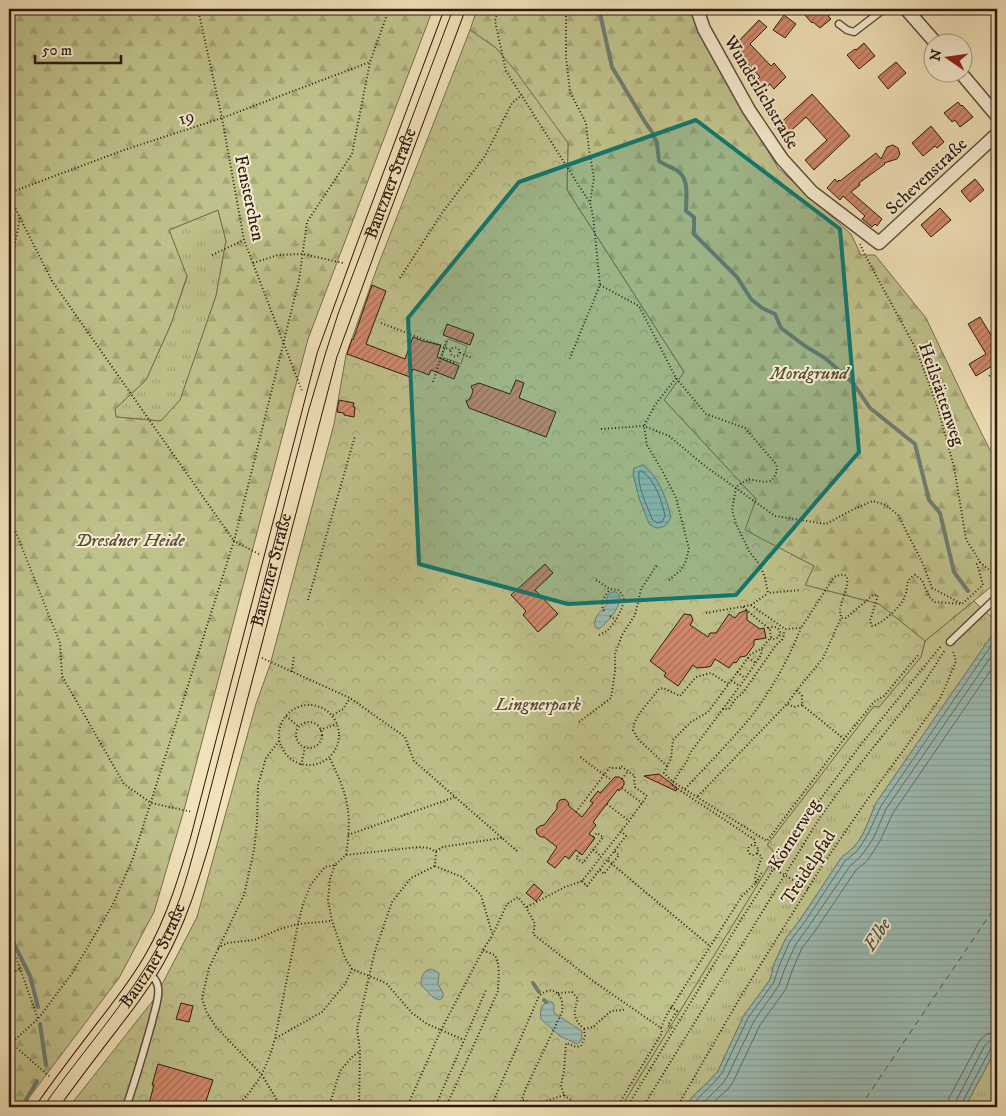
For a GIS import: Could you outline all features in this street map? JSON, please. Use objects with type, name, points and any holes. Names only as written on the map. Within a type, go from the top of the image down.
[{"type":"main road","name":"Bautzner Straße","points":[[46,1107],[124,1005],[146,972],[172,925],[180,904],[190,876],[327,355],[455,9]]},
{"type":"street","name":"Wunderlichstraße","points":[[697,9],[704,29],[749,110],[782,159],[812,192],[879,243]]},
{"type":"street","points":[[906,9],[926,32]]},
{"type":"street","points":[[968,82],[997,116]]},
{"type":"street","name":"Schevenstraße","points":[[879,243],[997,134]]},
{"type":"lane","points":[[839,24],[847,30],[854,32],[884,9]]},
{"type":"lane","points":[[950,642],[997,598]]},
{"type":"lane","points":[[126,1107],[138,1071],[159,990],[154,977],[146,972]]},
{"type":"path","name":"Fensterchen","points":[[198,9],[222,118],[244,240],[303,393]]},
{"type":"path","points":[[61,1086],[9,1043],[38,1019],[73,972],[113,904],[133,858],[234,541],[298,280],[307,222],[352,154],[370,62],[389,9]]},
{"type":"path","points":[[498,9],[495,21],[506,70],[590,203],[593,216],[600,285],[569,360]]},
{"type":"path","points":[[566,9],[566,57],[570,92],[586,123],[588,150],[594,178],[590,203]]},
{"type":"path","name":"19","points":[[9,194],[124,150],[222,118],[370,62]]},
{"type":"path","points":[[400,278],[442,213],[485,156],[512,103],[522,95]]},
{"type":"path","points":[[9,194],[52,281],[234,541],[272,562]]},
{"type":"path","points":[[9,274],[20,218]]},
{"type":"path","name":"Heilstättenweg","points":[[850,221],[865,255],[916,349],[937,406],[954,467],[966,539],[980,562],[997,578]]},
{"type":"path","points":[[212,255],[244,240]]},
{"type":"path","points":[[253,263],[278,254],[302,254],[359,267]]},
{"type":"path","points":[[600,285],[639,306],[676,378],[706,414],[745,428],[776,464],[778,470],[771,481],[764,482],[748,479],[736,488],[732,510],[748,551],[760,565],[766,578],[768,593]]},
{"type":"path","points":[[381,323],[444,347],[450,350],[454,356],[459,353]]},
{"type":"path","points":[[433,382],[447,338]]},
{"type":"path","points":[[450,350],[457,348],[459,353],[472,358]]},
{"type":"path","points":[[440,358],[456,363]]},
{"type":"path","points":[[989,376],[997,371]]},
{"type":"path","points":[[669,580],[681,570],[686,562],[689,549],[676,498],[647,445],[644,426],[655,405],[676,378]]},
{"type":"path","points":[[9,413],[9,420]]},
{"type":"path","points":[[601,429],[644,426],[669,436],[705,466],[775,516],[826,524],[856,508],[873,502],[886,505],[898,514],[924,564],[932,588],[962,604]]},
{"type":"path","points":[[308,600],[355,436]]},
{"type":"path","points":[[9,515],[60,643],[62,676],[124,784],[151,803],[206,816]]},
{"type":"path","points":[[841,618],[846,618],[873,595],[878,596],[870,621],[872,626],[877,625],[896,609],[905,598],[907,581],[915,575],[922,580],[929,597],[935,602],[962,604],[983,585],[977,564],[980,562]]},
{"type":"path","points":[[579,722],[610,698],[616,654],[622,635],[635,615],[641,589],[656,565]]},
{"type":"path","points":[[685,789],[750,718],[766,696],[801,628],[834,577],[844,575],[847,578],[848,584],[840,610],[841,618],[823,658],[788,704],[698,797]]},
{"type":"path","points":[[596,580],[610,589],[618,590],[624,600],[616,620],[607,631],[599,635]]},
{"type":"path","points":[[603,610],[604,598],[610,589]]},
{"type":"path","points":[[706,613],[751,605],[768,593],[800,590]]},
{"type":"path","points":[[751,605],[785,629],[801,628]]},
{"type":"path","points":[[742,607],[770,630],[771,637],[762,648],[750,655],[708,712],[691,722],[673,740],[671,758],[664,773],[673,783],[755,840],[755,845],[758,848],[756,852]]},
{"type":"path","points":[[611,617],[616,620]]},
{"type":"path","points":[[768,628],[776,626],[780,633],[775,639],[770,639]]},
{"type":"path","points":[[723,709],[729,709],[736,698],[742,694],[776,645],[782,640],[785,629]]},
{"type":"path","points":[[627,1107],[788,843],[862,743],[941,646],[950,642]]},
{"type":"path","name":"Körnerweg","points":[[642,1107],[824,812],[922,686],[950,642]]},
{"type":"path","name":"Treidelpfad","points":[[677,1107],[741,996],[822,866],[941,697],[956,661],[950,642]]},
{"type":"path","points":[[673,783],[690,753],[756,663],[761,655],[762,648]]},
{"type":"path","points":[[249,652],[350,698],[405,737],[414,761],[517,851]]},
{"type":"path","points":[[673,783],[767,841],[874,702],[884,696],[919,654]]},
{"type":"path","points":[[292,672],[294,655]]},
{"type":"path","points":[[748,658],[756,663]]},
{"type":"path","points":[[738,672],[745,678]]},
{"type":"path","points":[[667,766],[638,739],[633,730],[639,714],[656,691],[663,688],[680,696],[696,677],[711,673],[728,684]]},
{"type":"path","points":[[731,681],[740,686]]},
{"type":"path","points":[[797,690],[802,696],[802,704]]},
{"type":"path","points":[[332,716],[343,709],[350,698]]},
{"type":"path","points":[[788,704],[794,707],[802,704]]},
{"type":"path","points":[[802,704],[844,739]]},
{"type":"path","points":[[304,706],[315,706],[332,716],[337,724],[339,733],[335,750],[329,758],[311,766],[301,765],[291,760],[283,752],[279,741],[281,723],[294,709],[304,706]]},
{"type":"path","points":[[286,716],[299,727]]},
{"type":"path","points":[[305,723],[316,724],[320,730],[321,738],[317,745],[305,748],[297,741],[296,731],[305,723]]},
{"type":"path","points":[[320,730],[337,724]]},
{"type":"path","points":[[279,741],[266,758],[258,785],[254,850],[244,895],[209,968],[202,998],[206,1011],[216,1027],[262,1074],[280,1107]]},
{"type":"path","points":[[301,765],[305,748]]},
{"type":"path","points":[[578,756],[612,780]]},
{"type":"path","points":[[329,758],[342,784],[348,811],[346,855]]},
{"type":"path","points":[[526,908],[565,887],[582,881],[647,796],[635,787],[635,776],[621,766],[620,768],[610,767],[576,812]]},
{"type":"path","points":[[622,779],[628,771]]},
{"type":"path","points":[[622,788],[642,803]]},
{"type":"path","points":[[348,835],[455,797]]},
{"type":"path","points":[[607,804],[629,821]]},
{"type":"path","points":[[582,881],[587,886],[604,865],[626,836],[621,831]]},
{"type":"path","points":[[580,853],[576,858],[583,863],[603,837],[597,832],[593,837]]},
{"type":"path","points":[[436,852],[442,848],[502,838]]},
{"type":"path","points":[[755,845],[751,846],[748,851],[752,855],[756,852]]},
{"type":"path","points":[[235,1107],[245,1099],[262,1074],[271,1055],[298,924],[311,884],[325,867],[334,865],[346,855],[419,847],[429,848],[436,852]]},
{"type":"path","points":[[593,850],[601,856]]},
{"type":"path","points":[[600,870],[604,874],[619,855],[614,851]]},
{"type":"path","points":[[435,866],[436,852]]},
{"type":"path","points":[[756,852],[762,857],[755,876],[756,883]]},
{"type":"path","points":[[610,856],[615,860]]},
{"type":"path","points":[[607,861],[710,946]]},
{"type":"path","points":[[334,865],[330,879],[328,900],[332,921],[345,958],[352,970],[386,983],[412,1013],[428,1024],[464,1040]]},
{"type":"path","points":[[604,865],[608,868]]},
{"type":"path","points":[[360,1107],[360,1051],[357,1029],[375,951],[392,902],[411,878],[435,866],[462,877],[481,895],[493,934]]},
{"type":"path","points":[[773,867],[808,889]]},
{"type":"path","points":[[617,1107],[662,1032],[666,1016],[671,1007],[742,896],[756,883],[762,872]]},
{"type":"path","points":[[407,1107],[441,1030],[493,934],[507,904],[518,896],[535,924],[533,934],[592,981],[662,1028]]},
{"type":"path","points":[[218,948],[227,943],[254,940],[298,924],[332,921]]},
{"type":"path","points":[[9,938],[38,1019]]},
{"type":"path","points":[[446,1107],[498,991],[497,960],[494,955],[483,950]]},
{"type":"path","points":[[9,974],[20,969]]},
{"type":"path","points":[[275,1038],[322,1012],[345,984],[352,970]]},
{"type":"path","points":[[435,1107],[486,990]]},
{"type":"path","points":[[491,1107],[539,996],[543,992],[549,991],[558,993],[572,992],[578,999],[574,1010],[577,1023],[584,1029],[585,1036],[581,1046],[576,1047],[566,1043],[561,1085],[564,1095],[575,1103],[574,1107]]},
{"type":"path","points":[[519,1107],[562,1012],[562,1001],[558,993]]},
{"type":"path","points":[[671,1007],[677,1011],[668,1025],[674,1029]]},
{"type":"path","points":[[584,1029],[593,1027],[611,1011],[624,1010]]},
{"type":"path","points":[[329,1107],[340,1071],[360,1051]]},
{"type":"path","points":[[522,1100],[537,1104],[564,1095]]},
{"type":"highlighted area","points":[[696,120],[840,229],[859,452],[736,595],[568,604],[419,564],[408,318],[519,182]]},
{"type":"green space","name":"Dresdner Heide","points":[[9,9],[433,9],[308,339],[184,810],[154,912],[119,978],[22,1107],[9,1107]],"holes":[[[218,210],[226,241],[216,296],[180,400],[161,421],[116,417],[115,409],[146,380],[171,324],[187,276],[169,230]]]},
{"type":"green space","name":"Mordgrund","points":[[477,9],[691,9],[745,112],[778,168],[851,234],[861,255],[875,255],[926,318],[997,464],[997,582],[925,641],[879,604],[805,585],[814,566],[744,530],[756,499],[664,400],[684,372],[567,190],[568,143],[496,48],[470,30]]},
{"type":"green space","name":"Lingnerpark","points":[[470,30],[496,48],[517,73],[568,143],[567,190],[684,372],[664,400],[756,499],[745,530],[814,566],[805,585],[879,604],[925,641],[921,657],[879,707],[874,706],[767,845],[773,852],[772,861],[621,1107],[69,1107],[155,998],[197,917],[256,704],[270,665],[334,424],[346,355],[377,268]]},
{"type":"green space","points":[[218,210],[226,241],[216,296],[180,401],[161,421],[116,417],[115,409],[146,380],[171,324],[187,277],[169,230]]},
{"type":"green space","points":[[448,339],[467,346],[461,364],[442,357]]},
{"type":"green space","points":[[974,601],[981,608],[954,633],[957,636],[985,611],[997,622],[997,628],[876,803],[858,842],[841,858],[786,938],[774,964],[770,980],[744,1015],[718,1071],[685,1107],[621,1107],[772,861],[773,852],[767,845],[874,706],[879,707],[921,657],[925,641]]},
{"type":"green space","points":[[997,1047],[997,1107],[965,1107]]},
{"type":"water","points":[[643,465],[658,482],[667,503],[671,517],[667,524],[662,527],[656,528],[649,524],[639,498],[633,474],[634,468]]},
{"type":"water","points":[[612,592],[616,592],[619,595],[619,603],[612,616],[599,629],[595,627],[595,620],[607,604],[607,597]]},
{"type":"water","name":"Elbe","points":[[997,628],[997,1047],[965,1107],[685,1107],[718,1071],[744,1015],[770,980],[774,964],[786,938],[841,858],[858,842],[876,803]]},
{"type":"water","points":[[432,969],[439,973],[438,984],[443,993],[443,997],[440,1000],[434,998],[421,985],[423,974]]},
{"type":"water","points":[[549,1001],[554,1005],[554,1013],[582,1031],[580,1042],[577,1044],[560,1036],[541,1019],[542,1008]]},
{"type":"building","points":[[808,9],[836,9],[828,16],[831,19],[820,28],[812,23],[803,13]]},
{"type":"building","points":[[784,15],[796,24],[785,38],[773,30]]},
{"type":"building","points":[[759,20],[767,27],[750,44],[771,66],[774,63],[786,77],[774,89],[770,84],[761,92],[753,83],[760,77],[742,58],[744,56],[734,46]]},
{"type":"building","points":[[864,43],[875,56],[859,69],[847,55]]},
{"type":"building","points":[[896,62],[906,73],[888,89],[878,77]]},
{"type":"building","points":[[812,94],[850,136],[814,170],[805,160],[827,140],[806,117],[784,137],[775,128]]},
{"type":"building","points":[[958,102],[973,117],[960,127],[955,120],[952,122],[944,113]]},
{"type":"building","points":[[931,126],[944,142],[937,148],[935,146],[923,156],[912,143]]},
{"type":"building","points":[[893,145],[898,148],[900,154],[897,159],[884,163],[851,192],[882,219],[877,226],[875,224],[872,227],[862,219],[865,216],[843,196],[840,200],[827,188],[835,179],[837,182],[840,181],[876,153],[881,159],[887,147]]},
{"type":"building","points":[[975,179],[984,190],[970,202],[961,191]]},
{"type":"building","points":[[940,208],[951,220],[931,237],[921,225]]},
{"type":"building","points":[[372,285],[386,291],[366,344],[405,359],[413,337],[441,345],[437,357],[459,366],[454,379],[431,370],[429,375],[413,369],[410,377],[347,354]]},
{"type":"building","points":[[980,317],[997,345],[997,363],[976,376],[969,364],[986,354],[968,324]]},
{"type":"building","points":[[447,324],[474,334],[470,345],[443,335]]},
{"type":"building","points":[[516,380],[524,383],[519,398],[556,412],[546,437],[469,408],[466,401],[470,399],[473,391],[471,386],[479,383],[510,394]]},
{"type":"building","points":[[339,400],[354,403],[354,417],[337,412]]},
{"type":"building","points":[[545,564],[553,573],[535,590],[558,614],[538,632],[523,615],[526,611],[511,595]]},
{"type":"building","points":[[747,610],[747,620],[760,629],[764,628],[766,638],[754,640],[754,645],[746,656],[740,657],[729,668],[715,659],[711,666],[708,667],[697,668],[693,665],[678,686],[664,676],[666,673],[650,661],[684,614],[691,615],[693,620],[690,625],[708,637],[710,633],[716,633],[729,614],[735,618],[739,613]]},
{"type":"building","points":[[659,774],[677,788],[676,791],[644,776]]},
{"type":"building","points":[[615,777],[622,779],[624,785],[619,791],[618,789],[593,822],[596,825],[589,834],[595,838],[582,855],[576,850],[569,859],[565,856],[555,868],[547,862],[557,847],[537,834],[536,829],[544,825],[557,809],[557,804],[560,800],[565,799],[569,806],[582,817],[593,803],[590,801],[598,791],[600,793]]},
{"type":"building","points":[[534,884],[543,892],[536,901],[526,893]]},
{"type":"building","points":[[181,1003],[193,1006],[189,1022],[176,1019]]},
{"type":"building","points":[[158,1064],[213,1080],[204,1107],[148,1107]]},
{"type":"waterway","points":[[599,9],[612,67],[652,132],[657,143],[659,161],[678,171],[683,176],[686,190],[686,211],[694,217],[694,234],[737,277],[751,299],[762,308],[775,314],[781,328],[825,358],[853,383],[870,408],[915,444],[929,500],[940,513],[954,572],[968,591]]},
{"type":"waterway","points":[[9,934],[30,976],[38,1007]]},
{"type":"waterway","points":[[533,983],[539,992]]},
{"type":"waterway","points":[[40,1024],[46,1065]]},
{"type":"waterway","points":[[22,1107],[37,1081]]},
{"type":"ferry route","points":[[860,1107],[997,904]]},
{"type":"tram line","points":[[43,1107],[111,1018],[143,972],[170,923],[180,898],[203,818],[309,409],[325,355],[338,314],[453,9]]}]
